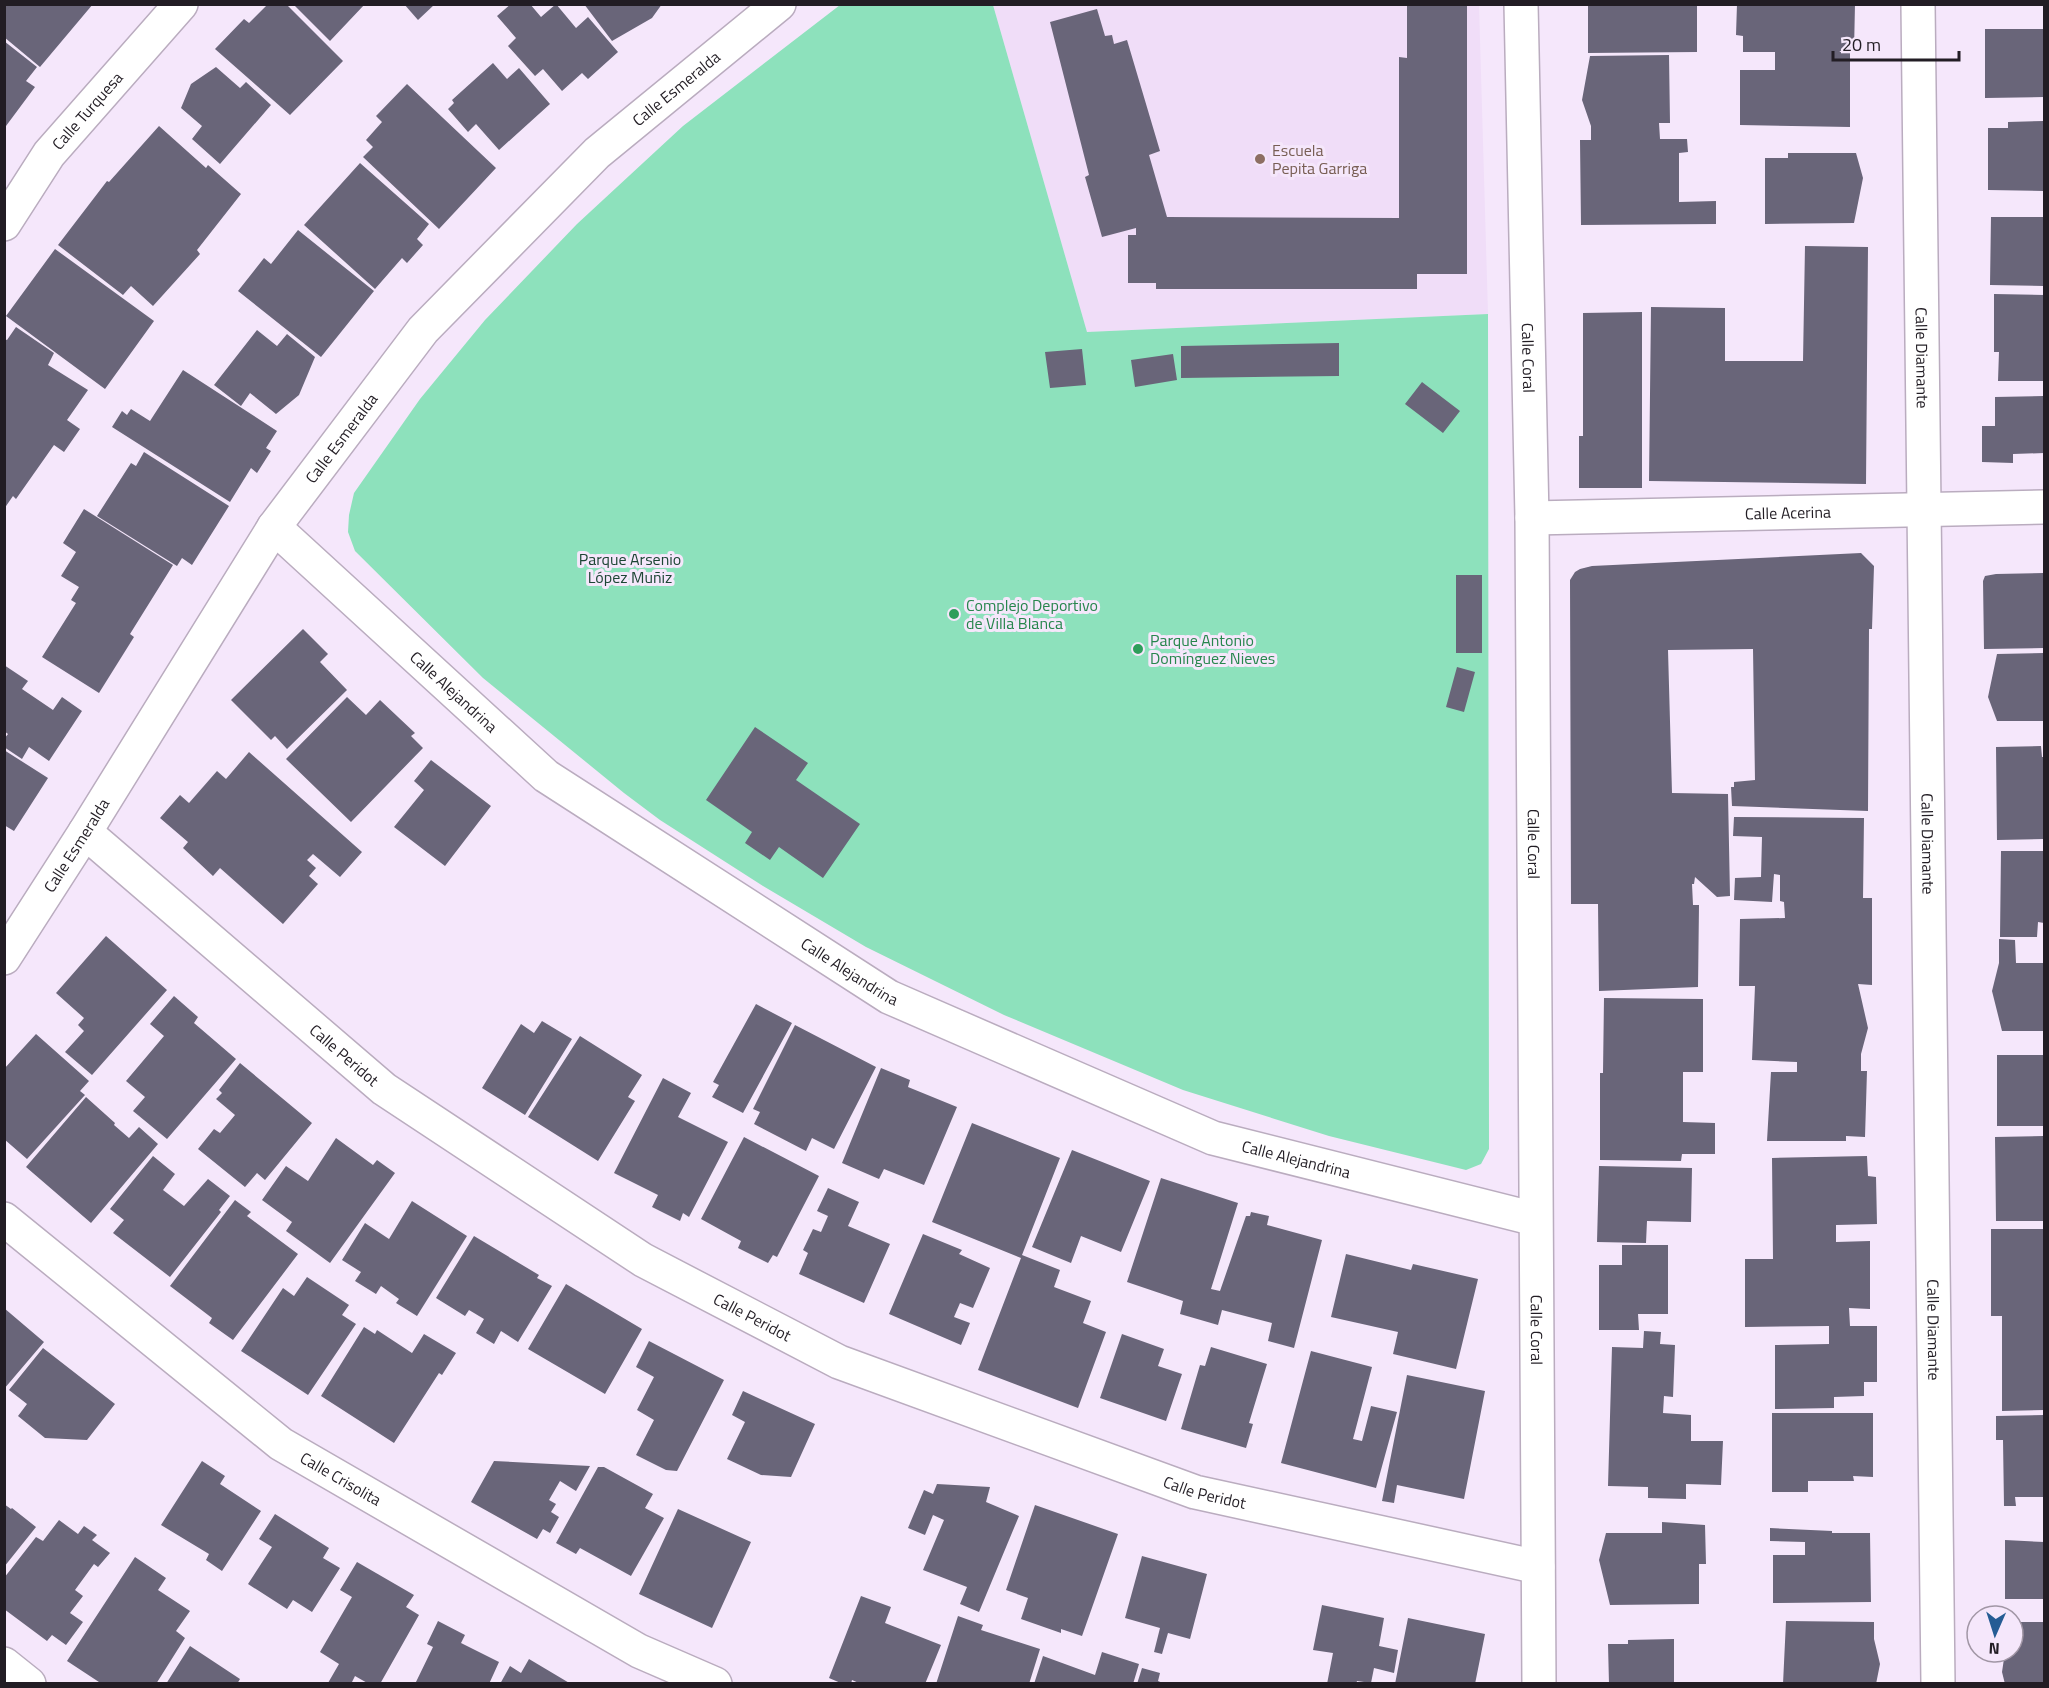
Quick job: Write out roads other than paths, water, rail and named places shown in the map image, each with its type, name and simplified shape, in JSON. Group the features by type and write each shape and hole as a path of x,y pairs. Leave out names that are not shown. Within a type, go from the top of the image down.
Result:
{"street":[{"name":"Calle Turquesa","path":"4,224 49,154 181,4"},
{"name":"Calle Esmeralda","path":"4,958 274,527 423,330 597,153 779,4"},
{"name":"Calle Coral","path":"1521,4 1532,518 1539,1683"},
{"name":"Calle Diamante","path":"1918,4 1938,1683"},
{"name":"Calle Acerina","path":"1532,518 2044,507"},
{"name":"Calle Alejandrina","path":"274,527 546,776 889,997 1213,1138 1535,1219"},
{"name":"Calle Peridot","path":"85,832 384,1089 643,1260 839,1362 1195,1492 1538,1567"},
{"name":"Calle Crisolita","path":"4,1218 281,1444 639,1651 715,1683"},
{"path":"4,1664 29,1683"}],"place":[{"name":"Escuela Pepita Garriga","path":"1260,159"},
{"name":"Complejo Deportivo de Villa Blanca","path":"954,614"},
{"name":"Parque Antonio Domínguez Nieves","path":"1138,649"}],"park label":[{"name":"Parque Arsenio López Muñiz","path":"630,568"}]}
